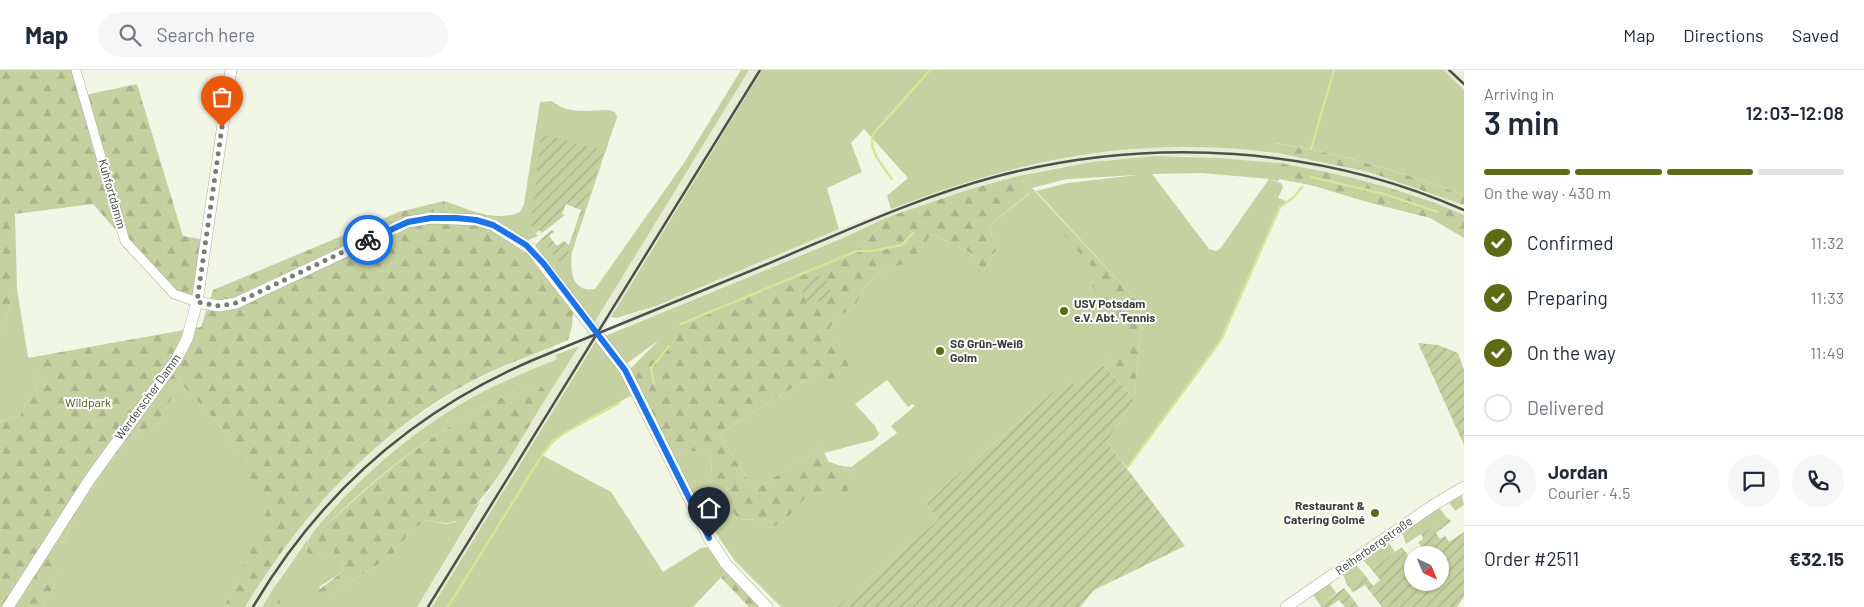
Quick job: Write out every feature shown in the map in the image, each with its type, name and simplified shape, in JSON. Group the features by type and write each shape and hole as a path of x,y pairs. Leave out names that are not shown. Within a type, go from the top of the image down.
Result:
{"street":[{"name":"Kuhfortdamm","path":"76,70 125,241 174,294 197,302 219,306 236,303 408,222 431,218 466,218 493,225 526,245 544,264 625,370 709,538 726,564 767,607"},
{"name":"Werderscher Damm","path":"8,607 90,479 176,360 189,334 197,302 231,70"},
{"name":"Reiherbergstraße","path":"1286,607 1432,506 1464,487"}],"shaded area":[{"path":"749,70 762,70 505,490 432,607 417,607"},
{"path":"1444,70 1464,72 1464,90"},
{"path":"1188,146 1252,150 1341,164 1396,180 1457,202 1464,205 1464,215 1393,189 1279,163 1187,156 1155,156 1092,162 1029,173 967,190 888,217 841,239 625,327 621,319 839,229 932,193 996,172 1091,153"},
{"path":"552,345 557,359 474,396 447,412 393,452 344,497 319,525 289,564 262,607 245,607 278,556 308,516 333,487 384,440 468,383"}],"green space":[{"path":"0,70 76,70 85,95 137,84 183,236 206,240 197,302 181,297 158,278 93,204 15,214 17,289 0,330"},
{"path":"741,70 749,70 594,323 534,247 541,239 563,267 605,151 531,227 538,236 528,240 450,214 444,201 482,214 501,216 520,212 524,204 540,102 552,101 572,110 609,110 615,112 617,117 572,252 572,272 577,283 587,289 595,289 684,163"},
{"path":"762,70 1444,70 1464,90 1464,195 1371,164 1275,143 1277,153 1225,148 1176,147 1128,149 1081,155 987,176 891,209 887,196 908,178 864,129 851,143 862,172 827,188 839,229 658,305 617,318 611,317"},
{"path":"541,134 605,151 563,268 541,239 552,230 554,232 549,236 557,246 564,241 569,245 581,210 566,204 562,214 565,215 542,233 539,230 536,233 531,227"},
{"path":"1274,143 1347,158 1417,179 1464,195 1464,205 1369,172 1277,153"},
{"path":"1155,156 1218,158 1279,163 1279,181 1270,180 1281,183 1283,187 1278,198 1288,202 1280,207 1221,340 1127,468 1107,442 1134,399 1142,325 1140,304 1036,191 1068,183 1137,175 1067,179 1032,188 1018,176 1092,162","holes":["1202,173 1269,179 1220,249 1216,251 1209,249 1152,174"]},
{"path":"1279,163 1373,183 1442,206 1464,215 1464,238 1430,218 1314,186 1279,179"},
{"path":"1018,176 1032,188 1140,304 1142,325 1134,399 1103,365 1134,339 1090,283 1098,275 1029,193 989,226 996,250 983,272 971,253 931,234 913,262 891,267 873,278 863,290 856,304 833,323 829,332 847,349 852,360 845,370 828,384 820,371 719,434 754,490 824,447 824,453 829,462 842,466 852,477 851,489 839,495 806,497 783,522 770,528 756,520 738,519 722,501 712,486 712,465 708,454 689,452 670,458 629,370 664,335 681,324 857,251 888,217 967,190"},
{"path":"1030,193 1099,275 1090,283 1135,339 1076,387 1069,378 925,503 939,519 837,607 781,607 735,561 713,529 716,524 706,524 670,458 689,452 708,454 712,465 712,485 722,501 738,519 756,520 770,528 783,522 805,497 819,495 852,477 842,466 851,467 897,433 891,426 915,406 913,404 908,407 887,380 855,404 875,426 879,434 874,440 824,453 824,447 754,490 719,434 820,371 836,339 829,332 833,323 856,304 863,290 873,278 891,267 913,261 931,234 971,253 983,272 996,250 989,226"},
{"name":"Wildpark","path":"444,201 453,221 488,227 523,246 573,311 572,327 568,340 468,383 433,404 370,452 315,509 290,540 245,607 224,607 268,509 223,429 180,382 159,422 129,437 76,513 64,542 54,544 48,554 59,576 43,607 0,607 0,422 20,416 41,378 28,358 201,327 213,290 399,212"},
{"path":"888,217 857,251 681,324 626,364 605,336 841,239"},
{"path":"824,274 833,295 808,306 799,284"},
{"path":"17,289 28,357 41,378 20,416 0,422 0,330"},
{"path":"596,341 622,372 634,394 573,428 551,445 542,455 611,492 663,572 701,548 707,547 727,571 693,607 432,607"},
{"path":"1418,343 1438,345 1458,353 1464,370 1464,445"},
{"path":"579,346 545,400 546,392 531,385 474,412 447,428 396,464 371,484 325,527 325,518 358,483 394,451 432,422 483,392 557,359 555,355"},
{"path":"1103,365 1134,399 1107,442 1185,546 1094,590 1080,607 837,607 939,519 925,503 1069,378 1076,387"},
{"path":"180,382 223,429 269,509 224,607 43,607 59,576 47,554 53,544 64,542 76,513 129,437 159,422"},
{"path":"531,385 541,386 546,392 545,400 504,468 478,502 465,515 450,523 427,520 413,529 391,556 327,597 318,597 315,593 342,572 343,563 333,557 335,552 333,548 317,557 308,555 307,544 314,531 325,518 326,526 373,483 421,445 447,428 501,398"},
{"path":"1461,493 1464,505 1455,511 1448,501"},
{"path":"481,501 417,607 279,607 279,601 273,589 308,539 306,549 317,557 333,547 343,563 342,572 319,587 327,597 391,556 413,529 427,520 446,524 455,522"},
{"path":"1439,507 1446,517 1406,544 1402,532"},
{"path":"1446,517 1451,521 1436,533 1440,539 1445,536 1449,542 1464,532 1464,597 1457,607 1382,607 1365,585 1353,592 1347,585 1364,574 1373,586 1380,580 1371,569 1402,547 1404,550 1404,591 1449,591 1449,546 1421,546 1418,542 1423,539 1421,534"},
{"path":"1388,542 1395,552 1371,569 1363,560"},
{"path":"1356,565 1364,574 1347,585 1343,574"},
{"path":"727,571 764,607 749,607 721,578"},
{"path":"1329,583 1336,593 1320,605 1313,595"},
{"path":"1344,588 1359,607 1345,607 1339,600 1329,607 1321,607 1320,605"},
{"path":"273,589 280,601 279,607 262,607"}],"waterway":[{"path":"892,179 874,151 872,145 874,133 930,70"},
{"path":"1311,149 1334,70"},
{"path":"1311,177 1384,194 1438,212"},
{"path":"1127,468 1221,340 1280,207 1294,197 1302,187"},
{"path":"681,324 857,251 872,251 902,245 913,233"},
{"path":"654,384 651,368 669,346"},
{"path":"448,607 542,455 553,441 619,403"}],"railway":[{"path":"428,607 760,70"},
{"path":"1449,70 1464,84"},
{"path":"253,607 279,566 339,492 373,460 409,431 448,404 489,381 533,360 880,216 939,194 998,176 1056,163 1115,155 1175,152 1234,154 1293,161 1351,172 1408,189 1464,210"}],"way so far":[{"path":"222,127 197,302 219,306 236,303 294,277 368,240"}],"place":[{"name":"USV Potsdam e.V. Abt. Tennis","path":"1064,311"},
{"name":"SG Grün-Weiß Golm","path":"940,351"},
{"name":"Restaurant & Catering Golmé","path":"1375,513"}],"route":[{"path":"368,240 408,222 431,218 466,218 493,225 531,249 625,370 709,538"}]}
